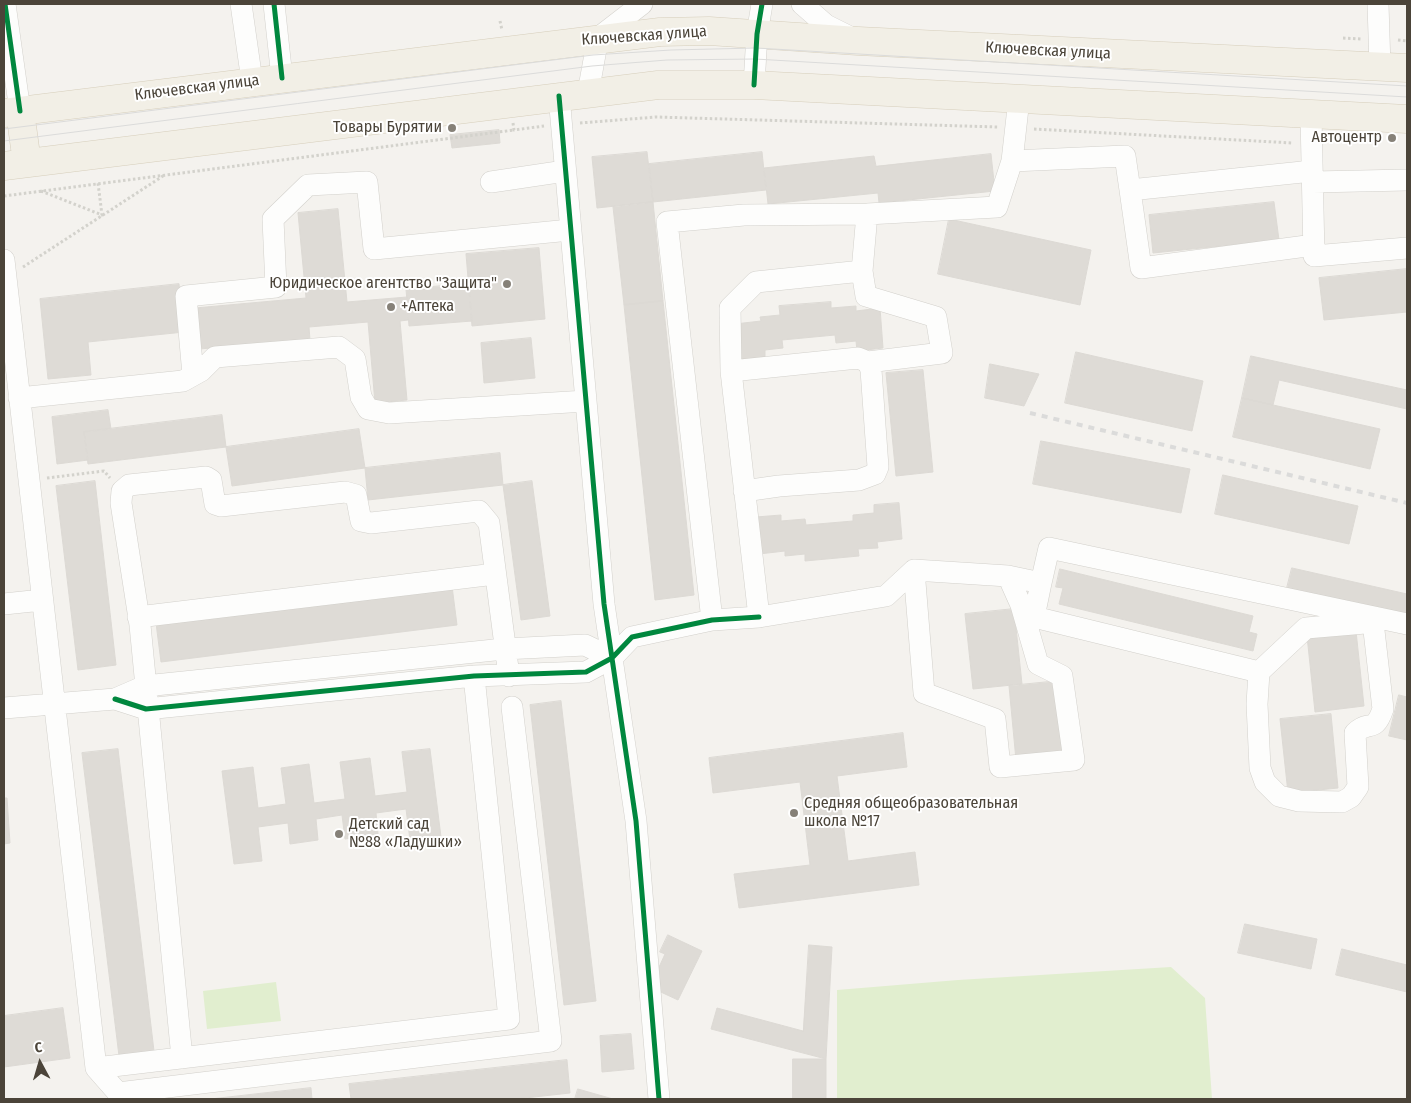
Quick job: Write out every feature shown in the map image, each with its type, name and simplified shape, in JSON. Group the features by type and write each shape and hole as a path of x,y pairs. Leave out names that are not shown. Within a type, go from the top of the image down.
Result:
{"main road":[{"name":"Ключевская улица","path":"12,112 598,38 660,32 709,31 858,41 1407,68"},
{"path":"12,112 15,164 658,85 754,85 1407,119"}],"street":[{"path":"5,4 12,112"},
{"path":"241,4 252,82"},
{"path":"274,4 282,78"},
{"path":"588,93 598,38 642,4"},
{"path":"754,85 757,34 762,4"},
{"path":"802,4 826,24 858,41"},
{"path":"1378,4 1380,67"},
{"path":"558,96 604,604 636,821 659,1099"},
{"path":"712,620 667,222 744,215 867,214 996,207 1012,161 1019,99"},
{"path":"1311,115 1314,256 1407,248"},
{"path":"1012,161 1124,156 1141,268 1314,245"},
{"path":"491,182 565,171"},
{"path":"1130,190 1312,176 1407,180"},
{"path":"193,375 186,296 276,286 273,220 308,185 367,182 374,249 570,230"},
{"path":"731,372 858,358 868,362 942,353 936,317 866,296 862,271 867,214"},
{"path":"5,269 9,348 20,398 96,1068 118,1093 552,1041 512,707"},
{"path":"759,617 731,372 730,308 756,282 862,271"},
{"path":"20,398 183,381 215,357 339,347 354,359 361,397 368,409 389,413 586,401"},
{"path":"744,491 779,486 859,480 875,474 878,467 871,370 868,362"},
{"path":"182,1058 138,617 121,503 122,491 129,485 206,478 211,480 215,504 221,506 345,492 356,495 361,520 371,523 479,511 489,523 509,676"},
{"path":"1259,672 1034,617 1049,548 1389,623"},
{"path":"914,570 924,693 995,718 1000,767 1074,760 1062,676 1038,664 1021,605 1008,576"},
{"path":"115,699 146,709 474,676 586,672 612,658 632,637 712,620 759,617 886,596 914,570 1008,576 1041,583"},
{"path":"138,617 495,574"},
{"path":"4,604 42,600"},
{"path":"1389,623 1383,709 1379,722 1373,726 1360,728 1356,734 1358,788 1351,797 1342,802 1299,801 1279,796 1265,782 1260,768 1257,704 1259,672 1306,628 1389,623"},
{"path":"4,708 115,699 145,686 504,649 585,645 612,658"},
{"path":"324,668 327,691"},
{"path":"96,1068 509,1019 474,676"}],"path":[{"path":"500,21 504,50"},
{"path":"511,102 514,130"},
{"path":"4,196 561,124 656,117 1016,128 1312,144"},
{"path":"5,269 102,216 165,175"},
{"path":"98,183 102,216"},
{"path":"40,191 102,216"},
{"path":"29,480 104,471 122,491"}],"green space":[{"path":"1171,967 1205,998 1212,1099 837,1099 837,990 958,980"},
{"path":"276,982 281,1021 207,1029 203,991"}],"building":[{"path":"499,130 500,143 452,148 450,135"},
{"path":"647,152 653,202 597,208 592,157"},
{"path":"762,152 766,190 653,202 649,164"},
{"path":"991,154 995,191 879,203 878,193 768,204 764,168 874,156 876,166"},
{"path":"653,202 663,301 624,305 613,207"},
{"path":"1274,202 1279,240 1153,253 1149,215"},
{"path":"338,209 347,302 407,297 408,320 400,321 407,400 375,403 368,322 309,327 310,340 199,349 195,308 306,298 298,213"},
{"path":"949,219 1091,250 1080,305 938,274"},
{"path":"539,248 545,319 472,326 466,254"},
{"path":"1407,269 1407,312 1324,320 1319,278"},
{"path":"179,284 184,332 88,342 91,375 48,379 40,299"},
{"path":"469,284 472,321 409,326 406,289"},
{"path":"663,301 694,595 655,600 624,305"},
{"path":"831,302 831,308 856,306 856,311 880,308 883,348 857,351 856,341 836,343 835,335 782,340 783,348 765,350 765,357 739,360 735,324 761,321 760,317 780,315 779,306"},
{"path":"531,338 535,378 484,383 481,343"},
{"path":"1076,352 1203,381 1192,431 1065,403"},
{"path":"1251,356 1407,390 1407,409 1279,380 1273,405 1242,398"},
{"path":"990,364 1039,374 1024,406 985,398"},
{"path":"923,370 933,472 896,476 886,373"},
{"path":"1242,398 1380,429 1370,469 1233,437"},
{"path":"108,410 111,429 84,432 88,460 57,464 52,417"},
{"path":"222,415 226,447 88,464 84,432"},
{"path":"359,429 365,468 232,486 226,447"},
{"path":"1041,441 1190,469 1181,513 1033,484"},
{"path":"500,453 503,485 368,500 365,468"},
{"path":"1223,475 1358,506 1349,544 1215,514"},
{"path":"95,481 116,665 78,670 56,486"},
{"path":"532,481 550,616 521,620 503,485"},
{"path":"899,503 902,539 877,542 878,548 858,549 859,556 805,561 805,554 785,556 785,551 759,554 756,517 781,515 781,521 805,519 806,525 853,521 853,515 874,513 874,505"},
{"path":"1292,568 1407,594 1407,616 1287,588"},
{"path":"1060,569 1253,616 1249,632 1257,634 1253,651 1059,604 1063,588 1056,587"},
{"path":"452,586 457,625 161,662 156,623"},
{"path":"1014,609 1022,684 973,689 965,614"},
{"path":"1356,631 1364,706 1315,712 1307,636"},
{"path":"1059,681 1067,755 1016,760 1009,686"},
{"path":"1399,695 1407,697 1407,740 1389,736"},
{"path":"561,701 596,1001 564,1005 530,705"},
{"path":"1331,714 1338,788 1288,793 1280,719"},
{"path":"903,733 907,767 837,776 848,861 915,852 919,885 739,908 734,874 810,865 800,782 713,793 709,758"},
{"path":"118,749 154,1051 119,1056 82,753"},
{"path":"430,749 442,845 411,848 406,809 376,813 378,834 345,839 342,815 316,819 318,840 290,844 288,823 258,827 262,861 234,864 222,771 253,767 258,808 286,804 281,768 309,764 314,803 345,799 340,762 370,758 375,796 407,792 402,752"},
{"path":"4,798 7,798 10,843 4,844"},
{"path":"1245,924 1317,939 1311,969 1238,953"},
{"path":"668,935 702,951 678,1000 650,987 665,954 660,952"},
{"path":"809,945 832,947 826,1059 711,1029 717,1008 803,1031"},
{"path":"1342,949 1407,965 1407,992 1336,975"},
{"path":"63,1008 70,1058 4,1067 4,1016"},
{"path":"631,1034 634,1069 602,1072 600,1036"},
{"path":"793,1059 826,1059 826,1099 793,1099"},
{"path":"567,1060 570,1093 516,1099 351,1099 349,1084"},
{"path":"311,1088 312,1099 211,1099"},
{"path":"578,1089 613,1099 575,1099"}],"tram line":[{"path":"4,129 593,55 671,50 756,48 1407,86"},
{"path":"4,141 592,66 667,60 755,59 1407,97"}],"railway":[{"path":"1030,413 1407,503"}],"cycle path":[{"path":"5,4 20,111"},
{"path":"274,4 282,78"},
{"path":"754,85 757,34 762,4"},
{"path":"559,96 604,604 636,821 659,1099"},
{"path":"115,699 146,709 474,676 586,672 612,658 632,637 712,620 759,617"}],"place":[{"name":"Товары Бурятии","path":"452,128"},
{"name":"Автоцентр","path":"1392,138"},
{"name":"Юридическое агентство \"Защита\"","path":"507,284"},
{"name":"+Аптека","path":"391,307"},
{"name":"Средняя общеобразовательная школа №17","path":"794,813"},
{"name":"Детский сад №88 «Ладушки»","path":"339,834"}]}
